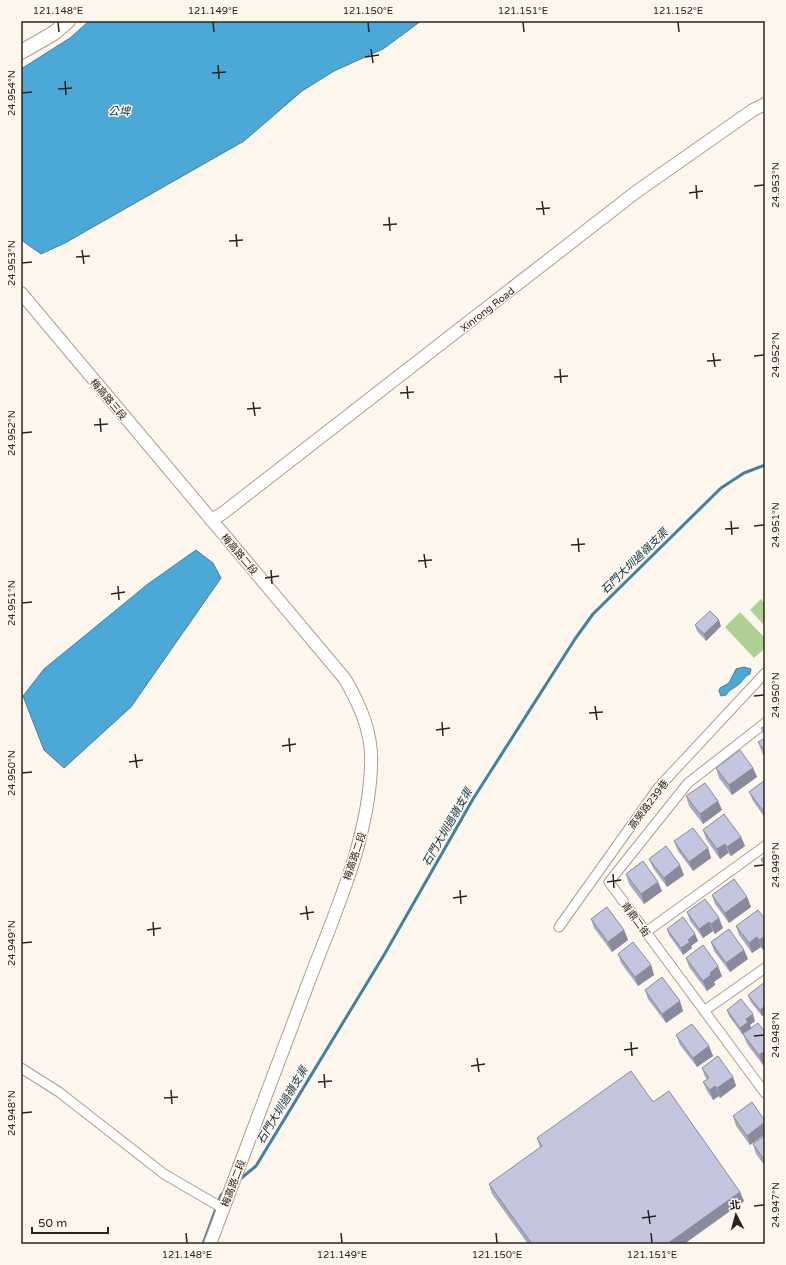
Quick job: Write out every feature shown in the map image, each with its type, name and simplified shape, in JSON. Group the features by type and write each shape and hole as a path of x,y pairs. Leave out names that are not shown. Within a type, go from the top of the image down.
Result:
{"main road":[{"path":"21,52 54,33 68,21"}],"street":[{"name":"Xinrong Road","path":"212,520 230,508 636,192 753,110 765,104"},
{"name":"梅高路三段","path":"21,293 198,504"},
{"name":"梅高路二段","path":"198,504 345,679 361,707 369,738 372,766 364,829 334,915 210,1244"},
{"name":"高榮路239巷","path":"559,927 658,788 765,673"},
{"name":"青鼎二街","path":"763,724 688,783 609,882 704,1011 764,1088"},
{"path":"646,932 765,846"},
{"path":"704,1011 765,968"},
{"path":"21,1068 59,1092 164,1174 223,1208"}],"green space":[{"path":"761,599 765,604 765,626 750,610"},
{"path":"740,612 765,638 765,648 754,658 725,627"}],"water":[{"name":"公埤","path":"89,21 421,21 383,49 334,71 302,91 244,141 65,243 41,254 24,242 21,238 21,69 70,38"},
{"path":"196,550 213,563 221,578 131,707 64,768 44,750 23,696 44,669 148,584"},
{"path":"744,667 751,669 750,674 726,695 721,696 719,691 720,688 729,683 736,669"}],"building":[{"path":"710,611 719,620 704,634 695,625"},
{"path":"765,726 765,733 761,728"},
{"path":"765,738 765,751 758,742"},
{"path":"740,750 753,768 729,785 716,768"},
{"path":"765,780 765,813 749,792"},
{"path":"705,783 718,801 700,814 686,796"},
{"path":"724,814 741,837 727,847 725,844 717,849 703,830"},
{"path":"693,828 708,848 689,862 674,841"},
{"path":"666,846 680,865 664,878 649,859"},
{"path":"765,857 765,865 761,859"},
{"path":"643,861 658,882 641,894 626,874"},
{"path":"734,879 747,897 725,913 712,895"},
{"path":"705,899 719,918 711,924 709,922 699,929 687,912"},
{"path":"607,907 624,930 608,942 591,919"},
{"path":"758,910 765,919 765,936 759,940 757,937 749,943 736,926"},
{"path":"683,917 695,934 688,940 690,942 681,948 667,929"},
{"path":"729,929 744,950 726,963 711,942"},
{"path":"633,942 651,965 635,977 618,954"},
{"path":"703,945 718,966 710,973 711,975 703,981 686,958"},
{"path":"662,977 680,1001 662,1014 645,990"},
{"path":"765,982 765,1006 760,1010 748,995"},
{"path":"741,999 753,1014 746,1019 748,1022 740,1028 727,1010"},
{"path":"758,1023 765,1032 765,1051 759,1055 743,1034"},
{"path":"692,1024 709,1046 693,1058 676,1035"},
{"path":"718,1056 733,1077 717,1088 715,1086 710,1090 703,1082 709,1078 702,1068"},
{"path":"631,1071 653,1102 669,1091 740,1192 667,1244 532,1244 489,1184 542,1146 537,1138"},
{"path":"752,1102 765,1122 747,1136 733,1116"},
{"path":"765,1135 765,1161 753,1144"}],"waterway":[{"name":"石門大圳過嶺支渠","path":"239,1180 256,1166 384,955 473,799 575,639 593,614 721,488 744,473 765,465"},
{"name":"石門大圳過嶺支渠","path":"203,1244 221,1195 225,1191"}]}
